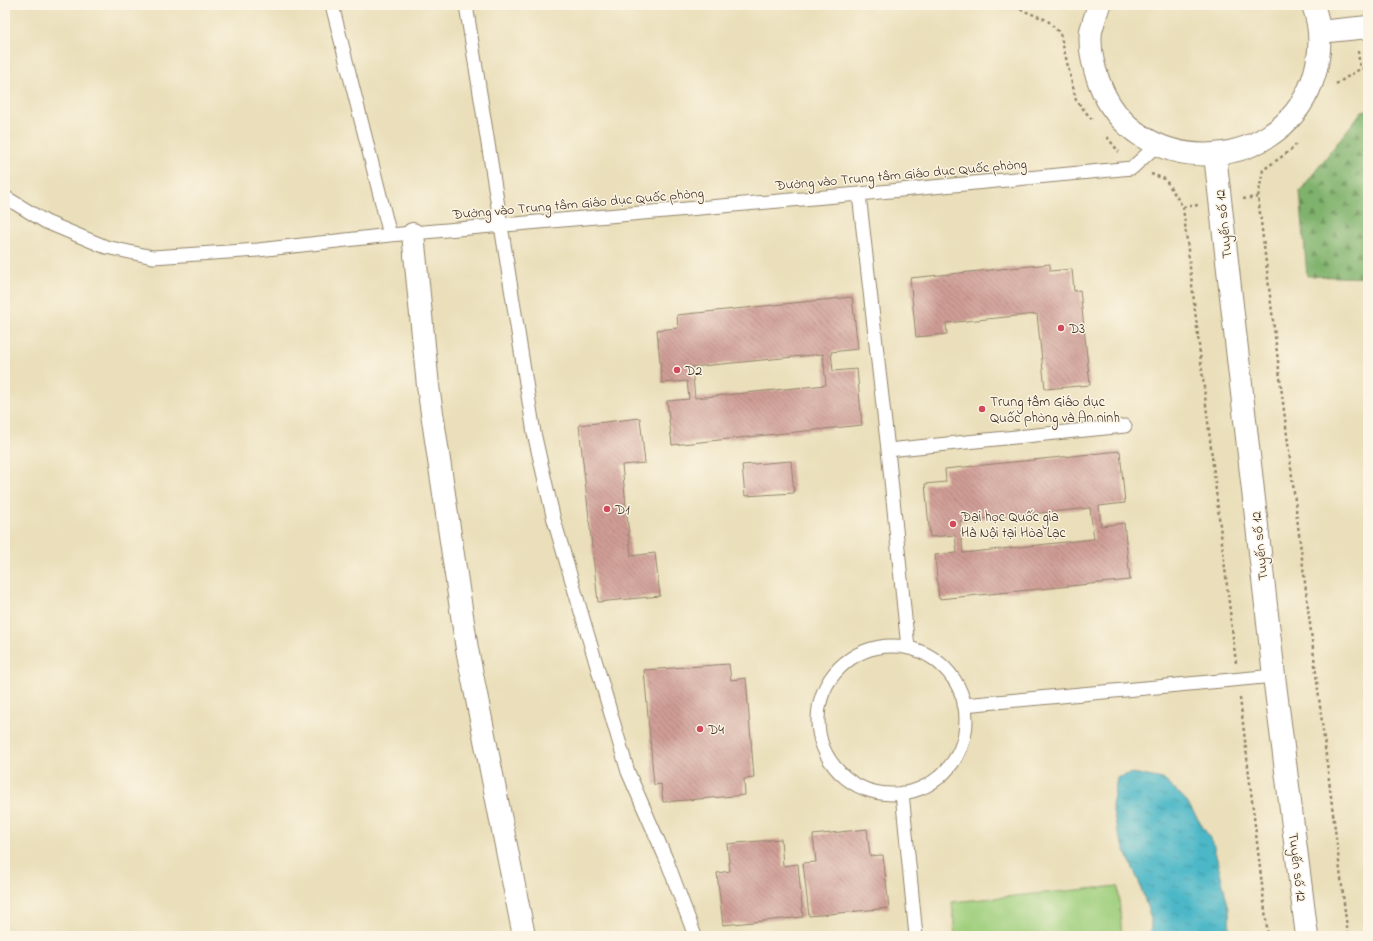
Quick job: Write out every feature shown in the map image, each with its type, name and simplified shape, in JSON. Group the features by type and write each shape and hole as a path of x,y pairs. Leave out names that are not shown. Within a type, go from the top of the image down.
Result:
{"street":[{"path":"1099,5 1092,31 1092,51 1095,71 1102,89 1112,107 1124,122 1140,135 1157,145 1175,151 1195,155 1215,155 1234,152 1253,145 1271,135 1286,122 1299,107 1315,72 1319,52 1319,32 1313,5"},
{"path":"1319,32 1368,27"},
{"name":"Tuyến số 12","path":"1215,155 1274,676 1306,936"},
{"path":"413,234 428,386 466,649 524,936"}],"lane":[{"path":"332,5 390,235"},
{"path":"466,5 534,433 554,520 628,772 667,861 695,936"},
{"path":"1132,168 1157,145"},
{"name":"Đường vào Trung tâm Giáo dục Quốc phòng","path":"5,197 46,222 106,247 152,257 258,250 390,235 859,194 1132,168"},
{"path":"859,194 888,450 908,648"},
{"path":"888,450 1125,426"},
{"path":"884,646 908,648 928,656 944,668 957,685 964,705 966,725 962,745 952,763 939,777 921,788 902,793 878,793 863,788 856,785 837,771 824,751 818,728 818,705 827,683 842,665 855,656 862,652 884,646"},
{"path":"964,705 1274,676"},
{"path":"902,793 916,936"}],"path":[{"path":"1009,5 1048,20 1060,33 1076,100 1094,122"},
{"path":"1333,85 1360,69 1368,68"},
{"path":"1104,134 1132,168 1165,179 1183,207 1268,936"},
{"path":"1300,138 1291,150 1263,170 1258,197 1348,936"}],"green space":[{"path":"1368,110 1368,278 1307,276 1300,191 1362,111"},
{"path":"1118,886 1122,936 955,936 952,902"}],"water":[{"path":"1132,773 1163,779 1185,799 1213,843 1229,909 1230,936 1150,936 1151,919 1139,882 1118,834 1112,806 1117,778"}],"building":[{"name":"D3","path":"1050,264 1050,271 1072,269 1074,291 1080,290 1090,385 1045,389 1037,314 946,323 947,334 916,337 910,278"},
{"name":"D2","path":"852,297 858,349 831,352 833,371 857,369 862,425 672,445 667,401 689,399 687,381 662,383 657,330 678,328 677,315","holes":["823,354 826,385 695,398 692,367"]},
{"name":"D1","path":"640,418 645,463 622,465 631,556 655,553 660,596 598,602 579,425"},
{"path":"1120,451 1125,503 1099,506 1101,526 1124,523 1130,580 939,599 935,555 957,553 955,535 930,537 925,484 946,482 945,469","holes":["1090,508 1094,539 963,553 960,521"]},
{"path":"791,461 794,493 745,496 742,465"},
{"name":"D4","path":"729,664 731,680 746,678 754,778 744,779 745,795 663,802 661,784 654,785 644,670"},
{"path":"867,829 870,856 883,855 889,908 809,916 803,863 816,862 813,835"},
{"path":"781,839 783,866 798,864 803,917 723,925 717,873 730,871 727,844"}],"place":[{"name":"D3","path":"1061,328"},
{"name":"D2","path":"677,370"},
{"name":"Trung tâm Giáo dục Quốc phòng và An ninh","path":"982,409"},
{"name":"D1","path":"607,509"},
{"name":"Đại học Quốc gia Hà Nội tại Hòa Lạc","path":"953,524"},
{"name":"D4","path":"700,729"}]}
